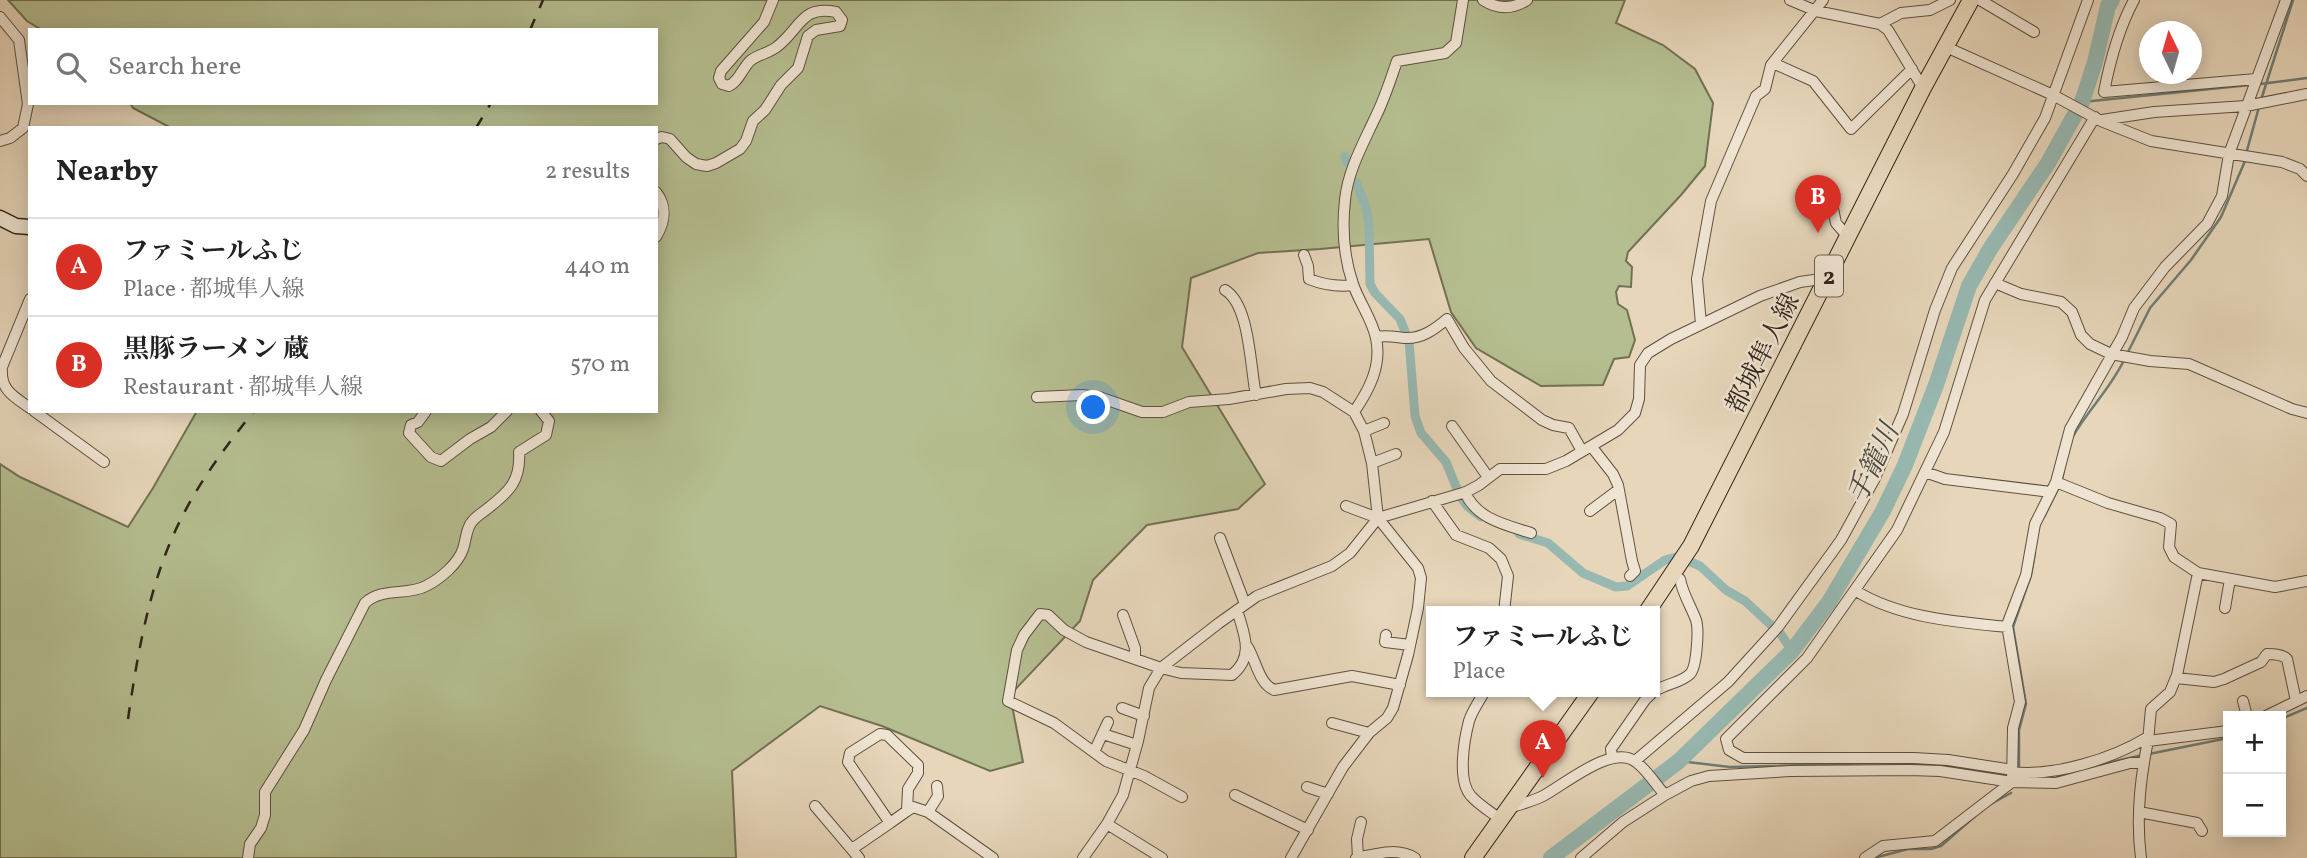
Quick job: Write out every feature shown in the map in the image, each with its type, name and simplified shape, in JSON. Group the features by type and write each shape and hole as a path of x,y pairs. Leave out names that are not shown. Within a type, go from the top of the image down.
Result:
{"main road":[{"name":"都城隼人線","path":"1651,606 1687,553 1923,88 1971,0"},
{"path":"1474,858 1511,807 1583,697"}],"street":[{"path":"658,138 670,139 685,157 696,164 707,166 740,149 753,121 798,68 808,36 816,30 840,26 842,20 836,12 822,10 810,13 778,47 749,62 734,84 722,84 719,78 721,71 764,22 773,0"},
{"path":"1354,412 1373,382 1376,337 1353,285 1346,256 1347,184 1397,61 1445,53 1455,43 1462,0"},
{"path":"1483,0 1494,7 1508,7 1527,0"},
{"path":"1790,0 1816,11 1880,24 1888,30 1923,88"},
{"path":"1701,324 1697,279 1710,201 1756,96 1765,89 1773,63 1823,0"},
{"path":"1902,0 1905,12"},
{"path":"1880,24 1905,12 1930,10 1950,0"},
{"path":"1980,0 2034,32"},
{"path":"1635,761 1728,682 1778,627 1841,540 1874,480 1903,414 1935,310 1952,268 2045,118 2088,0"},
{"path":"2134,0 2126,15 2104,92 2256,79"},
{"path":"1865,858 1883,846 1935,841 2012,775 2013,728 2021,702 2008,624 2026,575 2035,524 2051,492 2061,483 2070,429 2122,337 2134,308 2165,267 2207,224 2222,196 2252,91 2286,0"},
{"path":"0,17 19,40 28,104 23,128 10,138 0,141"},
{"path":"1946,47 2151,141 2282,162 2300,169 2307,176"},
{"path":"1773,63 1812,80 1851,129 1912,69"},
{"path":"2096,117 2250,105 2307,94"},
{"path":"2096,117 1982,308 1944,432 1897,530 1807,658 1726,740 1729,750 1737,756 1752,758 1948,760 2056,783 2143,762"},
{"path":"1817,183 1828,191 1836,223 1849,238"},
{"path":"658,195 663,204 664,215 658,233"},
{"path":"0,218 16,226 28,227"},
{"path":"1304,255 1309,279 1331,286 1353,285"},
{"path":"1083,858 1123,795 1131,771 1149,688 1161,668 1257,596 1332,566 1350,553 1378,518 1465,492 1503,468 1549,468 1618,429 1635,414 1643,358 1659,346 1759,296 1784,286 1828,278"},
{"path":"1995,283 2021,294 2061,302 2072,312 2081,335 2090,344 2111,354 2189,364 2307,413"},
{"path":"1225,290 1231,294 1240,309 1256,395"},
{"path":"28,304 2,367 1,379 9,393 28,407"},
{"path":"1376,337 1409,338 1422,335 1447,319 1464,348 1492,381 1542,420 1569,428 1613,474 1635,566 1635,571 1630,576"},
{"path":"1037,397 1082,394 1142,412 1163,411 1189,402 1310,388 1323,392 1354,412 1364,432 1372,463 1378,518 1420,573 1418,608 1401,685 1389,716 1369,733 1343,767 1292,858"},
{"path":"36,413 104,462"},
{"path":"425,413 418,422 411,425 409,433 431,457 441,461 491,427 505,413"},
{"path":"248,858 250,844 261,828 265,815 265,792 304,730 365,603 372,596 420,589 451,568 463,551 471,522 511,488 520,467 519,452 546,435 549,421 543,413"},
{"path":"1364,432 1384,423"},
{"path":"1452,426 1488,477"},
{"path":"1372,463 1396,454"},
{"path":"1925,472 1944,479 2051,492"},
{"path":"2061,483 2108,503 2160,518 2171,524 2169,547 2174,557 2198,573 2275,587 2307,581"},
{"path":"1590,511 1618,490"},
{"path":"1465,492 1470,504 1481,513 1531,533"},
{"path":"1432,501 1456,535 1489,548 1501,559 1508,573 1505,606"},
{"path":"1346,506 1378,518"},
{"path":"1220,538 1241,607 1247,646 1263,682 1274,690 1352,676 1401,685"},
{"path":"2141,858 2139,812 2151,709 2170,692 2176,678 2198,573"},
{"path":"1660,690 1683,680 1694,665 1696,622 1684,597 1680,579 1674,574"},
{"path":"2225,608 2231,579"},
{"path":"1857,589 1904,605 2008,624"},
{"path":"1182,797 1107,761 1054,723 1008,701 1020,642 1040,614 1048,615 1064,630 1086,642 1161,668 1181,673 1232,675 1241,667 1247,646"},
{"path":"1123,615 1135,648 1135,658"},
{"path":"1386,635 1385,642 1410,645"},
{"path":"2176,678 2214,682 2261,662 2267,654 2284,656 2287,659 2295,701"},
{"path":"2276,711 2307,696"},
{"path":"1481,697 1469,721 1463,750 1465,785 1470,796 1501,820"},
{"path":"1612,758 1611,749 1648,697"},
{"path":"2243,701 2246,711"},
{"path":"1122,708 1144,716"},
{"path":"1094,752 1108,722"},
{"path":"1332,723 1369,733"},
{"path":"1581,858 1623,822 1665,795 1690,781 1709,776 1790,771 2028,774 2064,769 2147,741 2223,732"},
{"path":"890,823 848,762 850,753 880,734 887,735 918,765 918,773 908,789 908,811"},
{"path":"1103,734 1137,745"},
{"path":"1511,807 1544,796 1571,778 1618,757 1635,761 1665,795"},
{"path":"928,812 938,796 937,786"},
{"path":"1307,787 1328,794"},
{"path":"1235,795 1308,830"},
{"path":"815,806 859,858"},
{"path":"852,849 913,807 928,812 993,858"},
{"path":"2139,812 2202,826"},
{"path":"1362,822 1357,839 1357,858 1382,852 1405,852 1415,858"},
{"path":"1107,824 1162,858"}],"green space":[{"path":"8,0 1625,0 1616,23 1663,45 1695,69 1713,103 1705,166 1628,252 1626,261 1632,267 1631,287 1619,286 1616,292 1618,304 1627,310 1635,340 1629,357 1614,359 1603,385 1541,386 1476,348 1451,312 1429,239 1258,253 1191,278 1182,347 1265,484 1238,509 1147,525 1093,580 1080,621 1010,695 1023,762 990,771 882,726 820,706 732,771 736,858 0,858 0,464 20,477 128,527 196,413 658,413 658,126 167,126 131,105 658,105 658,28 39,28 27,21"}],"waterway":[{"name":"手籠川","path":"1551,858 1679,761 1792,651 1829,602 1883,511 1905,465 1936,385 1969,286 1990,249 2048,163 2082,102 2108,6 2112,0"},
{"path":"2261,100 2293,0"},
{"path":"2260,84 2307,78"},
{"path":"2082,102 2250,85"},
{"path":"2246,154 2259,107"},
{"path":"1345,156 1347,163"},
{"path":"2127,354 2150,308 2191,260 2221,217 2245,161"},
{"path":"1356,182 1366,207 1369,225 1370,284 1400,319 1406,334"},
{"path":"1409,341 1415,416 1421,433 1446,462 1457,489"},
{"path":"2072,438 2124,360"},
{"path":"2044,517 2062,481 2064,468"},
{"path":"1462,499 1481,517"},
{"path":"1519,534 1548,543 1583,573 1616,587 1627,586 1665,560 1676,557 1688,561 1700,566 1772,626"},
{"path":"2019,769 2019,730 2026,704 2013,627 2031,575 2035,553"},
{"path":"1780,633 1792,651"},
{"path":"2286,717 2307,708"},
{"path":"2149,754 2223,739"},
{"path":"2040,778 2143,755"},
{"path":"1679,761 1730,767 1876,763 1942,765 2006,775"},
{"path":"1989,805 2011,793"},
{"path":"1874,858 1908,849 1941,846 1981,811"}],"railway":[{"path":"531,28 543,0"},
{"path":"477,126 490,105"},
{"path":"128,719 136,667 161,565 189,503 224,449 252,413"}],"place":[{"name":"黒豚ラーメン 蔵","path":"1818,233"},
{"name":"ファミールふじ","path":"1543,778"}]}
